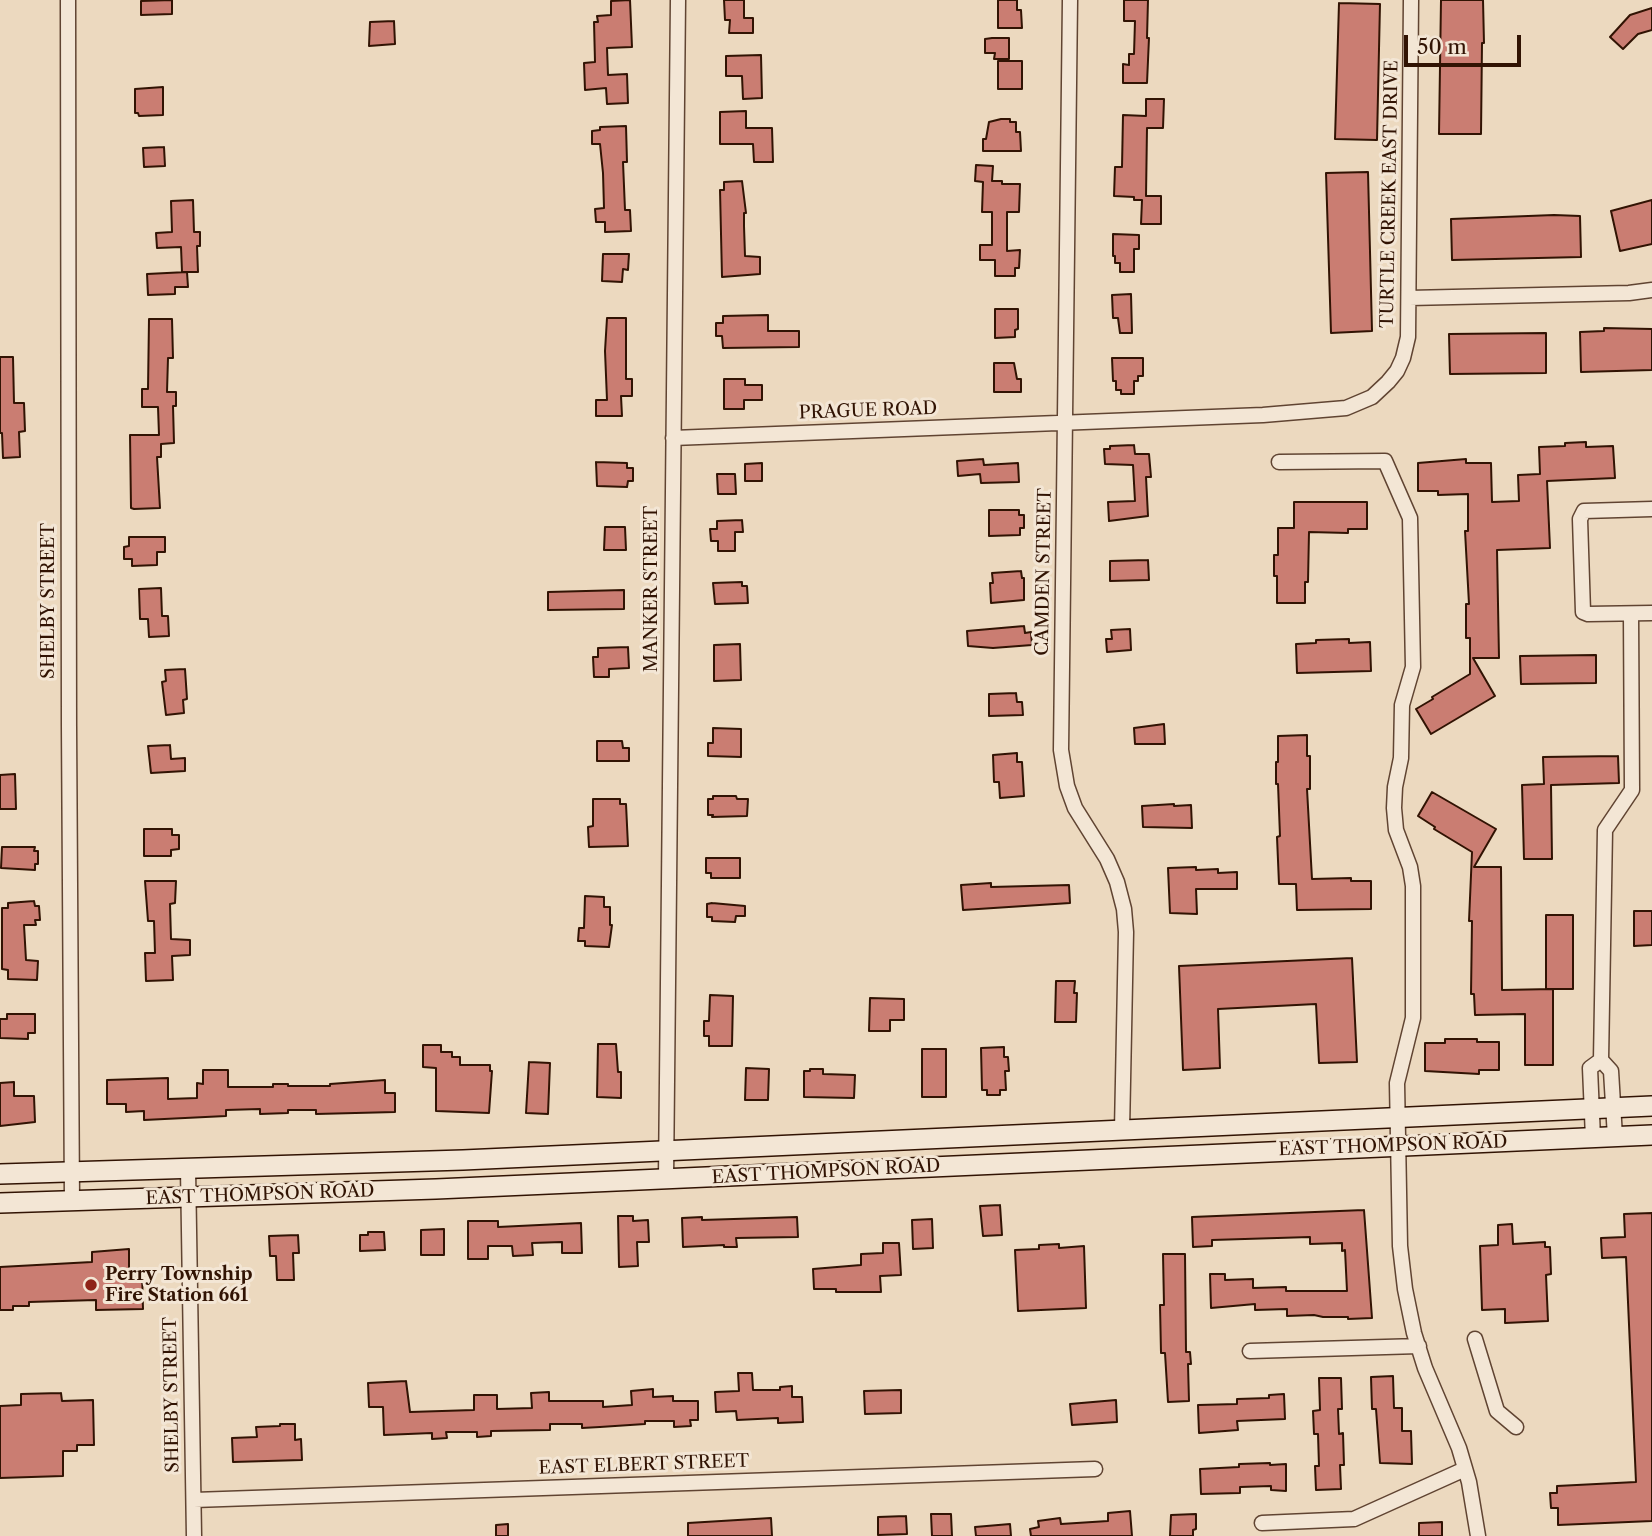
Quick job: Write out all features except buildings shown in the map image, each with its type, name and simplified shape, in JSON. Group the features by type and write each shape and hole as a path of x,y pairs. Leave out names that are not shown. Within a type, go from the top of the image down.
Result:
{"main road":[{"name":"EAST THOMPSON ROAD","path":"0,1203 666,1179 1118,1158 1398,1132 1591,1109 1652,1106"},
{"name":"EAST THOMPSON ROAD","path":"0,1174 667,1151 1122,1130 1398,1132 1593,1138 1652,1135"},
{"path":"1118,1158 1122,1130"}],"street":[{"name":"SHELBY STREET","path":"68,0 72,1201"},
{"name":"MANKER STREET","path":"666,1179 678,0"},
{"name":"CAMDEN STREET","path":"1070,0 1062,756 1067,786 1075,808 1107,859 1124,909 1126,932 1122,1130"},
{"name":"TURTLE CREEK EAST DRIVE","path":"1065,424 1339,410 1366,400 1388,382 1403,358 1408,337 1411,0"},
{"path":"1409,298 1629,293 1652,290"},
{"name":"PRAGUE ROAD","path":"673,438 1065,424"},
{"path":"1279,462 1385,461 1410,518 1413,667 1402,705 1401,758 1394,808 1396,830 1410,867 1413,886 1413,1018 1398,1073 1401,1260 1419,1346 1465,1469 1478,1536"},
{"path":"1652,509 1584,512 1581,516 1583,612 1652,614"},
{"path":"1615,1137 1611,1071 1601,1060 1605,830 1632,790 1631,614"},
{"path":"1593,1138 1590,1069 1601,1060"},
{"name":"SHELBY STREET","path":"188,1168 194,1536"},
{"path":"1475,1339 1497,1411 1516,1427"},
{"path":"1250,1351 1419,1346"},
{"name":"EAST ELBERT STREET","path":"194,1500 1095,1469"},
{"path":"1262,1523 1354,1520 1465,1469"}],"place":[{"name":"Perry Township Fire Station 661","path":"91,1285"}]}
